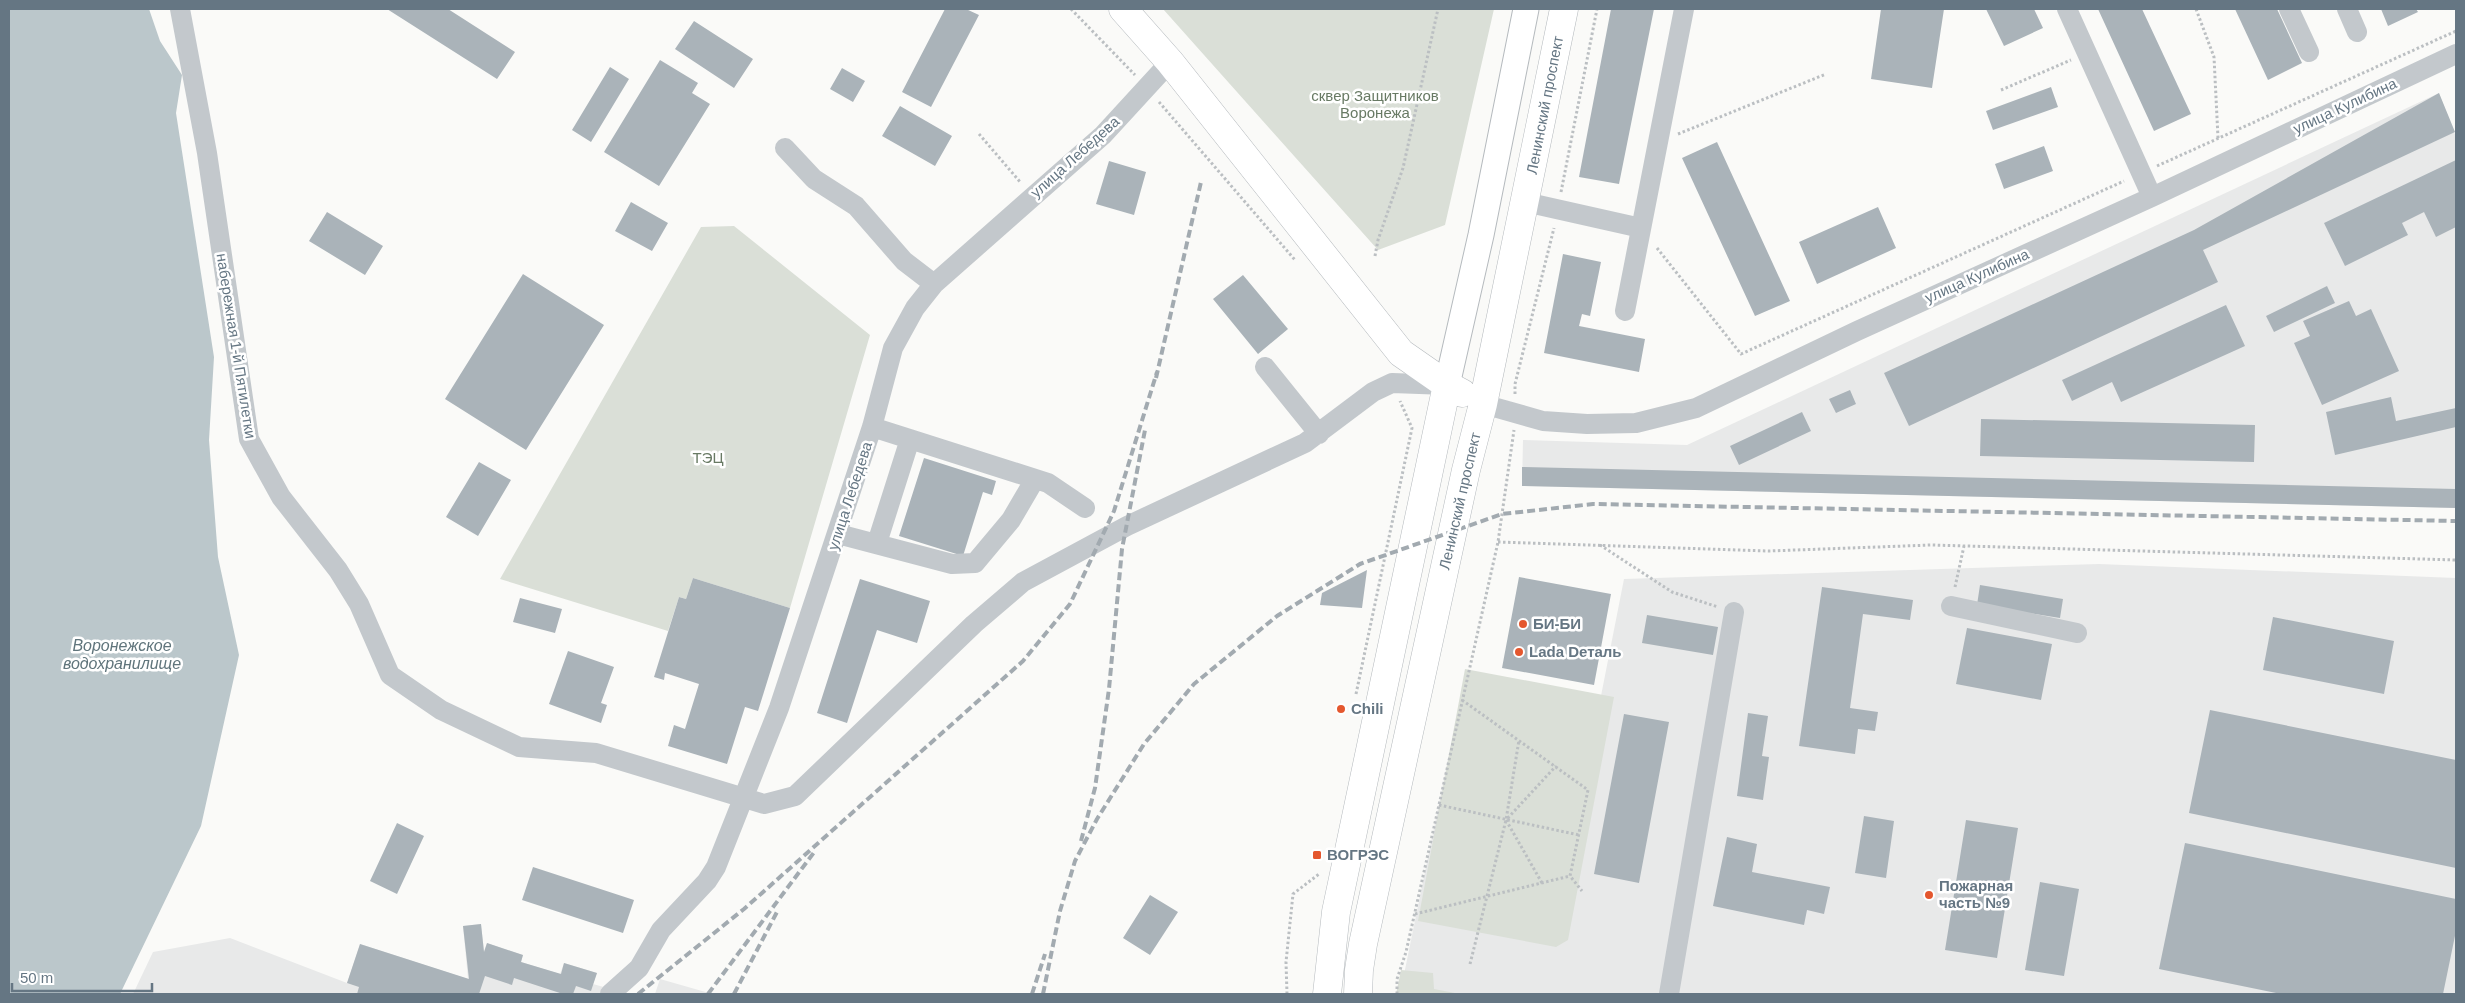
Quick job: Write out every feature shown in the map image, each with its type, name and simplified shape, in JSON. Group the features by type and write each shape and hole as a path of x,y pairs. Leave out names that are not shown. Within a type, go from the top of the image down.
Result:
{"highway":[{"path":"1123,9 1170,62 1401,353 1447,385 1483,404"},
{"name":"Ленинский проспект","path":"1358,994 1358,970 1363,944 1466,470 1483,404 1564,9"},
{"path":"1327,994 1336,912 1447,385"}],"main road":[{"path":"1447,385 1481,234 1526,9"}],"street":[{"name":"набережная 1-й Пятилетки","path":"180,9 207,153 249,439 281,497 338,570 359,604 390,675 441,710 519,747 596,753 744,800 764,804 795,796 974,624 1023,582 1105,536 1305,443 1373,392 1392,383 1447,385"},
{"path":"1625,311 1684,9"},
{"path":"2067,9 2152,197"},
{"path":"2289,9 2309,52"},
{"path":"2346,9 2357,32"},
{"name":"улица Кулибина","path":"1483,404 1516,412 1543,422 1587,424 1636,423 1696,408 1857,331 2152,197 2456,54"},
{"name":"улица Лебедева","path":"613,992 639,968 661,930 706,881 716,866 744,800 779,708 872,427 893,348 915,308 934,284 1103,135 1170,62"},
{"path":"785,148 814,179 856,206 904,261 934,284"},
{"path":"1525,202 1641,228"},
{"path":"1265,367 1319,434"},
{"path":"872,427 1048,483 1085,508"},
{"path":"877,543 910,439"},
{"path":"838,534 952,564 975,563 1011,520 1035,479"},
{"path":"1950,606 2077,633"},
{"path":"1670,994 1734,612"}],"path":[{"path":"1375,256 1378,240 1403,168 1438,9"},
{"path":"1396,994 1397,979 1406,952 1498,542 1516,412 1515,384 1558,210 1597,9"},
{"path":"2196,9 2214,57 2218,138"},
{"path":"1641,228 1741,354 2456,31"},
{"path":"2001,90 2087,53"},
{"path":"1671,138 1826,74"},
{"path":"979,134 1032,196"},
{"path":"1498,542 1769,551 1964,546 2456,560"},
{"path":"1600,545 1672,592 1734,612"},
{"path":"1950,606 1964,546"},
{"path":"1462,700 1588,790 1570,876"},
{"path":"1470,964 1489,896 1506,820 1519,739"},
{"path":"1506,820 1556,766"},
{"path":"1439,805 1579,835"},
{"path":"1506,820 1542,883"},
{"path":"1287,994 1286,962 1293,894 1319,876"},
{"path":"1414,914 1570,876"},
{"path":"1570,876 1582,891"}],"shaded area":[{"path":"2439,93 2456,137 2456,508 1522,486 1523,440 1687,445"},
{"path":"2099,564 2456,578 2456,994 1400,994 1464,681 1599,706 1624,579"},
{"path":"481,924 484,951 487,943 523,955 521,962 560,974 564,963 597,973 593,984 628,994 133,994 153,952 230,938 347,983 360,944 468,979 463,926"},
{"path":"660,979 709,993 712,994 655,994"}],"green space":[{"name":"сквер Защитников Воронежа","path":"1163,9 1494,9 1445,225 1378,250"},
{"name":"ТЭЦ","path":"734,226 870,335 790,608 693,578 686,599 679,597 668,631 500,579 701,227"},
{"path":"1465,669 1614,697 1568,940 1556,947 1418,921"},
{"path":"1401,970 1433,973 1434,989 1460,994 1396,994"}],"water":[{"name":"Воронежское водохранилище","path":"9,9 149,9 160,41 182,75 176,113 214,357 209,440 218,557 239,655 201,826 120,994 9,994"}],"building":[{"path":"387,9 448,9 515,52 497,79"},
{"path":"945,9 966,9 979,15 931,107 902,92"},
{"path":"1611,9 1654,9 1619,184 1579,177"},
{"path":"1881,9 1944,9 1932,88 1871,79"},
{"path":"1986,9 2034,9 2043,28 2004,46"},
{"path":"2098,9 2142,9 2191,114 2154,131"},
{"path":"2235,9 2277,9 2302,63 2268,80"},
{"path":"2381,9 2416,9 2418,12 2388,26"},
{"path":"694,21 753,59 734,88 675,49"},
{"path":"660,60 698,83 692,93 710,104 659,186 604,152"},
{"path":"610,67 629,79 591,142 572,130"},
{"path":"842,68 865,81 853,102 830,89"},
{"path":"2051,87 2058,107 1993,130 1986,111"},
{"path":"2439,93 2455,132 2203,250 2218,282 1909,426 1884,373 2194,230"},
{"path":"900,106 952,136 935,166 882,136"},
{"path":"1717,142 1790,301 1755,316 1682,158"},
{"path":"2044,146 2053,171 2004,189 1995,164"},
{"path":"2456,160 2456,227 2436,237 2424,212 2402,223 2408,235 2345,266 2324,223"},
{"path":"1109,161 1146,172 1134,215 1096,204"},
{"path":"631,202 668,223 652,251 615,231"},
{"path":"1878,207 1896,248 1817,284 1799,242"},
{"path":"327,212 383,246 365,275 309,241"},
{"path":"1563,254 1601,262 1590,316 1582,314 1579,326 1645,339 1639,372 1544,353"},
{"path":"523,274 604,325 526,450 445,399"},
{"path":"1243,275 1288,329 1258,354 1213,299"},
{"path":"2327,286 2335,303 2274,332 2266,316"},
{"path":"2349,301 2356,316 2371,309 2399,371 2322,405 2294,343 2310,336 2303,321"},
{"path":"2226,305 2245,346 2121,402 2112,382 2072,401 2062,380"},
{"path":"1850,390 1856,404 1836,413 1829,399"},
{"path":"2391,397 2396,421 2456,408 2456,427 2335,455 2326,412"},
{"path":"1802,412 1811,431 1739,465 1730,446"},
{"path":"1981,419 2255,425 2254,462 1980,456"},
{"path":"924,458 996,481 992,495 983,492 963,556 899,536"},
{"path":"479,462 511,480 478,536 446,517"},
{"path":"1522,467 2456,489 2456,508 1522,486"},
{"path":"1367,570 1362,608 1320,605 1322,593"},
{"path":"1519,577 1611,594 1594,685 1502,668"},
{"path":"693,578 790,608 758,711 745,707 727,764 668,746 674,725 685,729 699,684 665,673 664,680 654,677 679,597 686,599"},
{"path":"860,579 930,601 917,643 877,630 847,723 817,713"},
{"path":"1980,585 2063,599 2060,618 1977,605"},
{"path":"1822,587 1913,600 1910,620 1863,614 1850,708 1878,712 1875,731 1858,729 1855,754 1799,746"},
{"path":"520,598 562,609 555,633 513,622"},
{"path":"1647,615 1718,627 1713,655 1642,643"},
{"path":"2273,617 2394,641 2384,694 2263,670"},
{"path":"1967,628 2052,644 2041,700 1956,684"},
{"path":"568,651 614,667 601,703 607,705 601,723 549,704"},
{"path":"2210,710 2456,760 2456,868 2189,813"},
{"path":"1748,713 1768,716 1762,756 1769,757 1763,800 1737,796"},
{"path":"1624,714 1669,722 1639,883 1594,874"},
{"path":"1864,816 1894,821 1886,878 1855,873"},
{"path":"1966,820 2018,828 1997,958 1945,950"},
{"path":"397,823 424,836 397,894 370,881"},
{"path":"1727,837 1757,844 1752,872 1830,887 1824,914 1807,910 1804,925 1713,906"},
{"path":"2185,843 2456,899 2456,931 2443,994 2281,994 2159,969"},
{"path":"533,867 634,900 623,933 522,900"},
{"path":"2040,882 2079,889 2064,976 2025,970"},
{"path":"1150,895 1178,912 1150,955 1123,938"},
{"path":"481,924 484,952 487,943 523,955 521,962 561,974 564,963 597,973 591,991 576,986 573,994 563,994 514,978 512,985 485,976 479,994 357,994 359,987 347,983 360,944 469,979 463,926"}],"railway":[{"path":"1156,378 1201,182"},
{"path":"638,994 744,909 1023,661 1070,604 1114,511 1157,372"},
{"path":"1081,841 1095,788 1109,689 1122,549 1145,430"},
{"path":"1043,994 1060,911 1075,861 1097,819 1144,744 1194,684 1277,616 1360,564 1502,514 1593,504 2456,521"},
{"path":"708,994 815,851"},
{"path":"734,994 778,910"},
{"path":"1032,994 1045,954"}],"place":[{"name":"БИ-БИ","path":"1523,624"},
{"name":"Lada Dеталь","path":"1519,652"},
{"name":"Chili","path":"1341,709"},
{"name":"ВОГРЭС","path":"1317,855"},
{"name":"Пожарная часть №9","path":"1929,895"}]}
